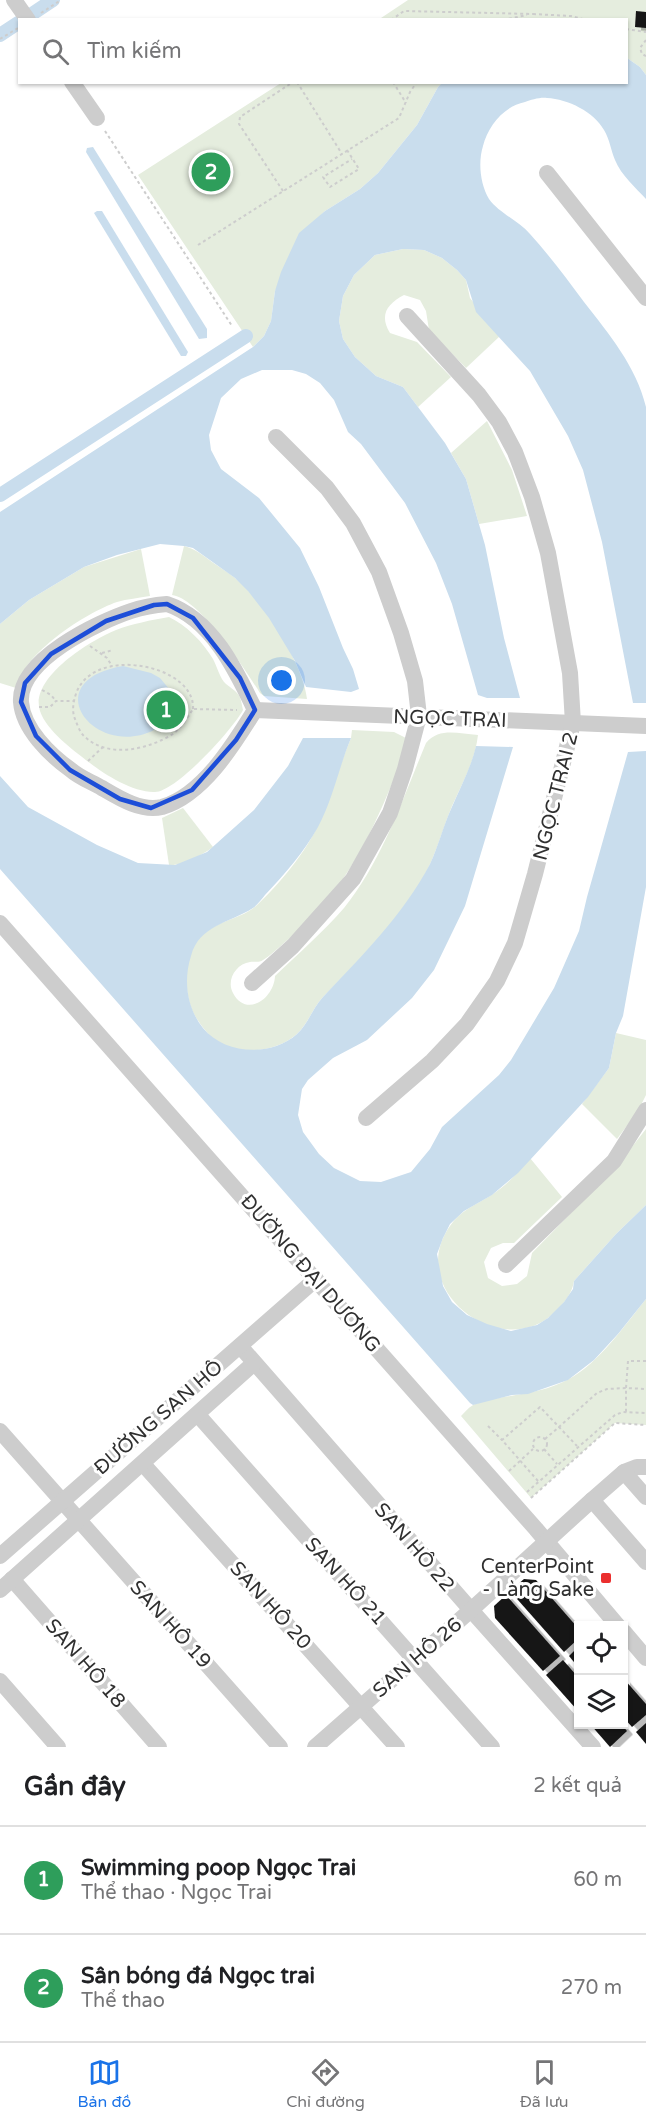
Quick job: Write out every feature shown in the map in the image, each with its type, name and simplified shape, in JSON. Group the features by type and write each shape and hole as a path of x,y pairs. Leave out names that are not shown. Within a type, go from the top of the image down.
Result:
{"street":[{"path":"14,0 35,16"},
{"path":"73,84 97,118"},
{"path":"547,173 646,298"},
{"name":"NGỌC TRAI 2","path":"366,1118 432,1061 467,1024 497,981 515,943 521,923 573,723 570,673 548,553 532,497 515,452 499,422 479,395 407,316"},
{"path":"252,983 293,946 353,879 390,813 419,716 415,681 379,572 353,523 327,488 276,437"},
{"path":"167,604 179,608 193,618 219,645 240,678 249,710 236,740 206,778 192,790 170,803 151,808 120,799 70,770 51,753 31,729 22,710 21,696 25,683 33,670 76,636 134,610 167,604"},
{"name":"NGỌC TRAI","path":"249,710 646,726"},
{"name":"ĐƯỜNG ĐẠI DƯƠNG","path":"0,923 316,1279 614,1621"},
{"path":"506,1265 614,1161 646,1110"},
{"name":"ĐƯỜNG SAN HÔ","path":"0,1556 316,1279"},
{"name":"SAN HÔ 22","path":"240,1346 593,1747"},
{"path":"6,1585 254,1363"},
{"name":"SAN HÔ 21","path":"198,1415 492,1747"},
{"name":"SAN HÔ 19","path":"0,1431 280,1747"},
{"name":"SAN HÔ 20","path":"143,1464 397,1747"},
{"path":"646,1467 637,1467 624,1472 646,1497"},
{"name":"SAN HÔ 26","path":"315,1747 414,1658 471,1611 624,1472"},
{"path":"592,1500 646,1562"},
{"name":"SAN HÔ 18","path":"6,1585 159,1747"},
{"path":"628,1637 646,1658"},
{"path":"0,1681 58,1747"}],"path":[{"path":"35,16 61,0"},
{"path":"394,18 404,11 533,14 579,18"},
{"path":"513,18 533,14"},
{"path":"0,39 18,28"},
{"path":"628,29 646,33"},
{"path":"646,40 640,48 642,54 646,56"},
{"path":"283,191 239,124 240,117 292,84"},
{"path":"296,84 342,153"},
{"path":"394,84 406,103"},
{"path":"198,246 399,118 416,84"},
{"path":"97,118 232,326"},
{"path":"347,150 359,169 330,187 323,177 352,159"},
{"path":"88,645 102,653 112,666"},
{"path":"102,653 113,650"},
{"path":"126,664 161,672 176,679 188,688 194,702 193,709 175,733 140,748 111,749 84,736 73,716 74,701 81,683 92,673 126,664"},
{"path":"42,690 56,701"},
{"path":"39,707 50,707 56,701 74,701"},
{"path":"193,709 249,710"},
{"path":"88,761 104,746"},
{"path":"626,1412 628,1361 646,1361"},
{"path":"545,1439 597,1393 607,1389 646,1389"},
{"path":"502,1440 540,1407 577,1447"},
{"path":"527,1492 615,1415 626,1412 646,1413"},
{"path":"531,1498 615,1423 646,1425"},
{"path":"488,1426 538,1481"},
{"path":"509,1471 534,1448 534,1440 541,1437 545,1439"},
{"path":"544,1449 545,1439"},
{"path":"534,1448 540,1451 544,1449"},
{"path":"544,1449 557,1464"}],"highlighted area":[{"path":"167,604 193,618 240,678 255,710 236,740 192,790 151,808 120,799 70,770 36,736 21,702 25,683 51,654 106,621 154,605"}],"green space":[{"path":"408,0 646,0 646,75 640,67 628,59 628,18 381,18"},
{"path":"279,84 442,84 417,125 378,173 360,189 325,211 316,220 275,291 271,321 264,336 253,347 138,175"},
{"path":"403,249 424,250 442,258 457,270 466,280 470,298 500,336 466,368 429,330 426,311 420,300 404,295 393,302 385,315 390,333 417,342 451,377 418,407 403,387 376,376 355,357 343,339 339,321 343,296 354,275 375,255"},
{"path":"487,421 512,470 527,516 479,524 466,479 451,453"},
{"path":"184,546 199,552 232,576 258,602 290,651 304,684 307,699 264,696 260,693 233,652 208,621 183,599 172,595"},
{"path":"141,549 150,596 117,602 89,615 43,648 21,675 16,688 0,683 0,624 29,600 84,567"},
{"path":"169,617 188,629 204,646 224,682 238,694 243,710 228,731 189,771 164,789 147,792 112,778 96,768 54,733 40,711 39,698 44,686 64,662 92,642 122,628"},
{"path":"352,730 394,732 406,738 408,744 368,837 356,859 327,900 274,952 261,961 245,963 234,973 231,988 238,1000 245,1004 252,1005 265,998 270,992 275,976 328,926 357,890 381,850 426,743 443,733 478,735 471,763 431,862 410,899 384,933 320,1000 302,1029 290,1039 259,1050 237,1049 217,1042 199,1022 190,1004 186,984 191,953 195,944 208,930 256,906 300,856 324,812"},
{"path":"183,808 213,847 186,862 169,865 162,818"},
{"path":"616,1033 646,1040 646,1095 638,1111 617,1139 582,1104 609,1068"},
{"path":"646,1129 646,1205 616,1234 574,1281 567,1298 555,1312 533,1326 510,1330 486,1325 465,1312 449,1295 440,1274 439,1250 450,1226 458,1216 501,1188 530,1158 562,1197 514,1243 503,1243 491,1248 484,1262 488,1278 502,1286 517,1284 527,1276 532,1253 617,1166"},
{"path":"646,1299 646,1425 615,1423 531,1498 461,1416 475,1404 547,1388 569,1379 591,1363 611,1343"}],"water":[{"path":"628,59 640,67 646,75 646,199 621,171 600,123 580,108 555,99 544,98 517,104 504,112 493,124 485,139 480,166 489,199 537,242 603,326 629,364 646,407 646,703 633,703 602,542 583,470 568,436 530,371 476,312 466,280 442,258 424,250 403,249 375,255 354,275 343,296 339,321 343,339 355,357 376,376 403,387 445,443 466,479 485,545 504,638 520,698 487,698 478,695 452,604 436,563 405,503 361,444 348,432 334,400 320,383 306,374 292,370 262,370 241,379 221,398 209,435 211,450 221,469 259,498 300,548 319,587 359,689 351,692 306,687 295,661 269,618 248,591 235,578 193,548 184,546 160,544 117,555 84,567 29,600 0,624 0,512 253,347 264,336 271,321 275,291 281,272 299,233 325,211 360,189 378,173 417,125 441,84 628,84"},
{"path":"93,147 207,329 207,338 199,339 86,152 87,148"},
{"path":"102,211 188,352 186,356 181,356 94,213"},
{"path":"123,666 151,673 160,678 178,697 179,710 154,730 132,736 112,735 95,727 83,715 78,701 82,687 96,674"},
{"path":"303,738 351,738 318,827 294,862 253,908 216,926 201,938 195,946 189,965 187,984 193,1012 212,1037 236,1048 249,1050 274,1047 301,1030 319,1002 395,918 419,883 433,857 476,746 513,747 465,906 434,970 412,998 367,1040 333,1058 308,1080 302,1089 298,1115 303,1132 319,1154 334,1168 360,1181 381,1182 411,1172 430,1149 442,1127 499,1075 511,1060 554,988 579,931 628,752 646,751 646,887 623,1016 616,1033 609,1068 588,1097 518,1173 492,1195 464,1211 450,1224 437,1254 443,1286 452,1302 467,1315 511,1331 537,1325 548,1318 564,1302 573,1289 574,1281 616,1234 646,1205 646,1299 594,1360 568,1380 528,1394 512,1395 473,1405 470,1403 0,869 0,776 28,807 97,845 138,863 175,865 207,852 254,810 288,766"}],"building":[{"path":"636,11 646,12 646,28 635,27"},
{"path":"524,1579 536,1580 574,1623 574,1643 564,1652 510,1591"},
{"path":"506,1595 560,1656 543,1671 495,1618 494,1606"},
{"path":"574,1651 574,1662 569,1656"},
{"path":"563,1660 574,1672 574,1706 546,1675"},
{"path":"628,1684 646,1704 646,1715 632,1727 628,1722"},
{"path":"646,1723 646,1744 636,1732"},
{"path":"594,1729 625,1729 627,1731 610,1747"}],"waterway":[{"path":"32,14 53,0"},
{"path":"0,35 18,23"},
{"path":"0,495 246,336"}],"place":[{"name":"Sân bóng đá Ngọc trai","path":"211,172"},
{"name":"Swimming poop Ngọc Trai","path":"166,710"},
{"name":"CenterPoint - Làng Sake","path":"606,1578"}]}
